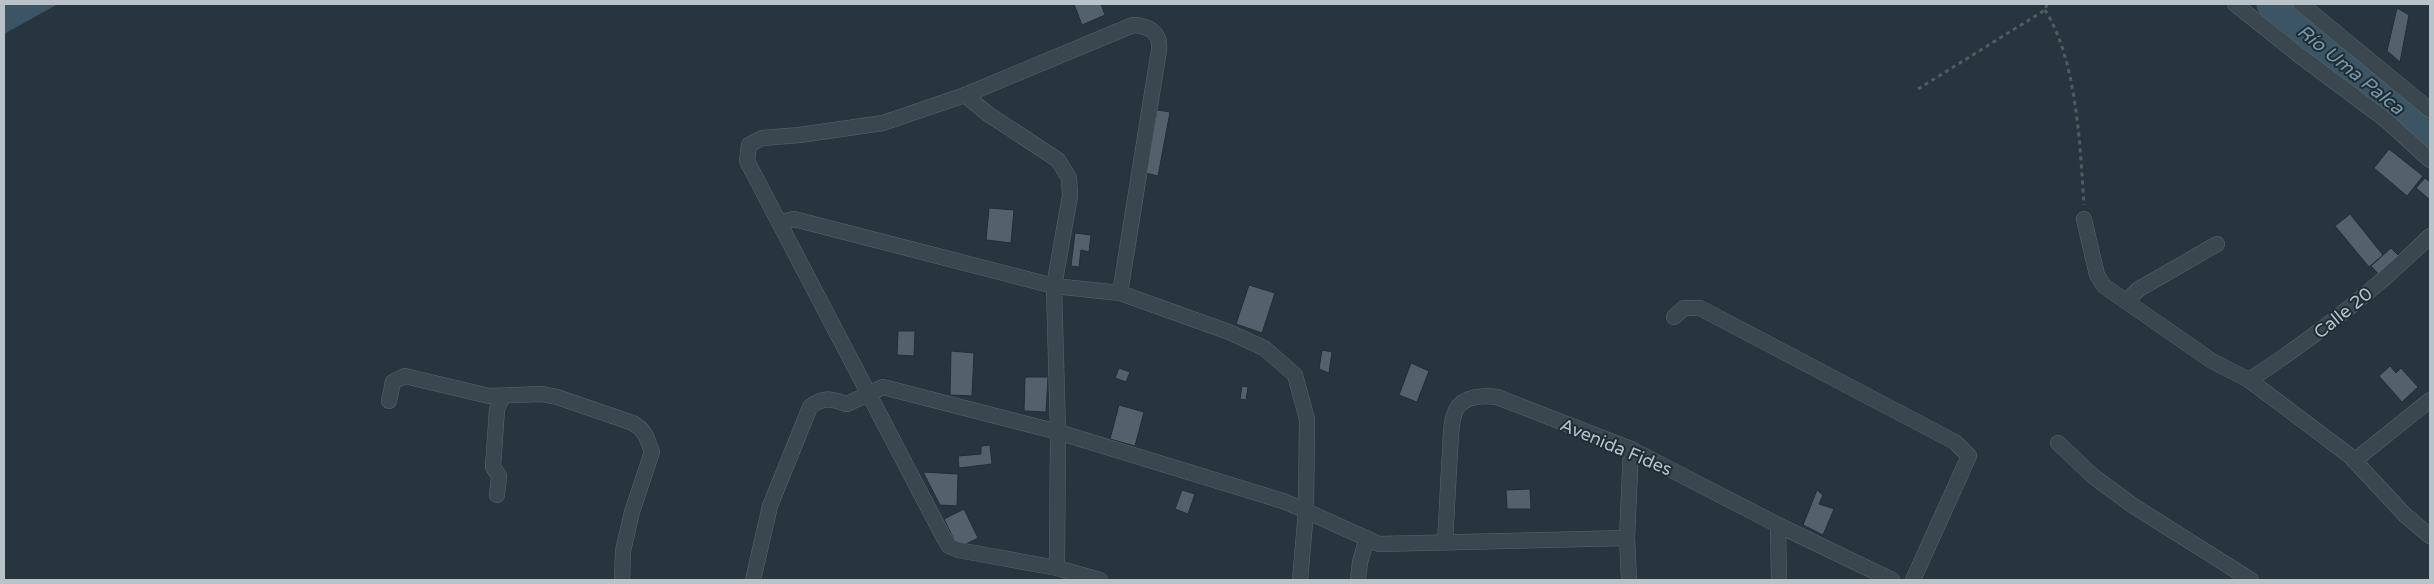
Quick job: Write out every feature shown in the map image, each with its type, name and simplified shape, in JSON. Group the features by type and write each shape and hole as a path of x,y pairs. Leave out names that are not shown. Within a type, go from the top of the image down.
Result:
{"street":[{"path":"2235,4 2300,56 2386,120 2430,160"},
{"path":"2301,4 2430,110"},
{"path":"1100,580 1057,568 958,550 949,546 747,161 749,145 762,138 800,136 883,123 965,95 1133,25 1146,26 1155,32 1159,44 1120,293"},
{"path":"965,95 988,114 1058,160 1069,178 1070,196 1054,286 1058,432 1057,568"},
{"path":"778,223 794,219 1054,286 1120,293 1229,332 1264,348 1295,375 1307,419 1306,511 1300,580"},
{"path":"2084,219 2097,275 2104,286 2212,361 2249,380 2354,461 2405,515 2430,536"},
{"name":"Calle 20","path":"2249,380 2307,341 2391,274 2430,236"},
{"path":"2126,301 2139,290 2217,244"},
{"path":"1674,317 1684,308 1700,308 1964,448 1969,456 1913,580"},
{"path":"389,401 393,382 405,376 489,396 542,394 576,402 642,429 652,452 644,482 632,512 623,551 622,580"},
{"path":"753,580 770,506 810,408 819,400 829,398 847,404 883,387 1058,432 1286,502 1380,544 1627,538"},
{"path":"497,495 499,476 493,466 497,409 503,396"},
{"name":"Avenida Fides","path":"1445,541 1453,421 1456,410 1462,403 1470,399 1488,396 1497,397 1631,449 1778,525 1892,580"},
{"path":"2354,461 2430,400"},
{"path":"2058,443 2093,476 2132,505 2251,580"},
{"path":"1629,580 1627,538 1631,449"},
{"path":"1778,525 1779,580"},
{"path":"1358,580 1360,562 1367,538"}],"path":[{"path":"1918,89 2045,10 2047,4"},
{"path":"2045,10 2056,27 2063,46 2072,92 2081,160 2084,219"}],"water":[{"path":"4,4 58,4 4,34"}],"building":[{"path":"1074,4 1101,4 1105,15 1082,25"},
{"path":"2397,8 2409,15 2400,62 2387,51"},
{"path":"1157,110 1170,112 1158,176 1146,173"},
{"path":"2389,149 2423,176 2407,196 2374,168"},
{"path":"2425,178 2430,182 2430,200 2416,188"},
{"path":"989,208 1014,210 1011,243 986,240"},
{"path":"2350,214 2383,255 2369,267 2335,226"},
{"path":"1075,233 1091,235 1089,252 1081,250 1079,267 1071,266"},
{"path":"2391,248 2402,259 2382,278 2371,266"},
{"path":"1249,285 1275,293 1262,333 1236,324"},
{"path":"898,331 915,331 914,356 897,355"},
{"path":"1322,350 1332,352 1329,373 1319,369"},
{"path":"951,351 974,353 972,396 950,395"},
{"path":"1411,363 1429,371 1417,402 1399,395"},
{"path":"2390,366 2396,373 2401,368 2418,387 2402,402 2379,376"},
{"path":"1119,368 1130,372 1126,382 1115,378"},
{"path":"1025,377 1048,377 1046,412 1024,411"},
{"path":"1242,386 1248,387 1246,400 1240,399"},
{"path":"1119,405 1144,412 1135,446 1110,439"},
{"path":"990,445 992,464 959,468 958,456 981,454 981,446"},
{"path":"923,472 958,474 957,506 940,505"},
{"path":"1530,489 1531,509 1507,509 1506,490"},
{"path":"1182,490 1195,494 1188,514 1175,509"},
{"path":"1817,490 1823,495 1819,504 1834,509 1823,535 1803,525"},
{"path":"964,509 978,538 958,548 944,519"}],"waterway":[{"name":"Río Uma Palca","path":"2272,4 2430,134"}]}
